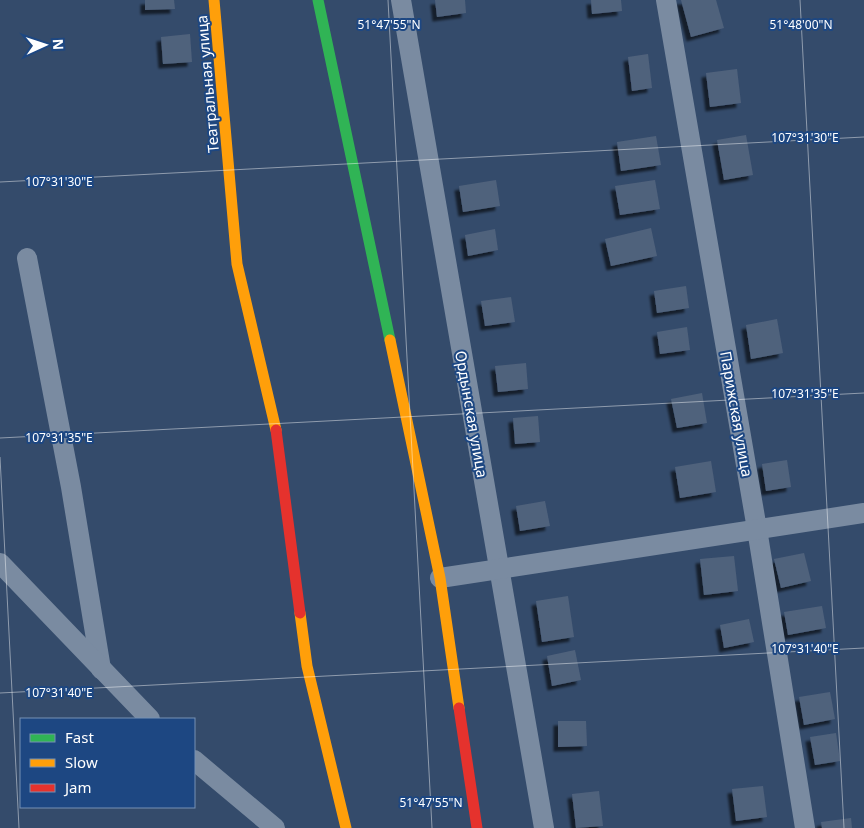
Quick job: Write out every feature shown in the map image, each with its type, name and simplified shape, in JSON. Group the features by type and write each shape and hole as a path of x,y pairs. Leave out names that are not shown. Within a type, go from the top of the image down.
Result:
{"street":[{"name":"Театральная улица","path":"214,0 237,264 275,419 307,666 346,828"},
{"path":"318,0 440,578 477,828"},
{"name":"Ордынская улица","path":"401,0 544,828"},
{"name":"Парижская улица","path":"666,0 805,828"},
{"path":"27,258 71,487 101,669"},
{"path":"440,578 864,513"},
{"path":"0,563 149,718"},
{"path":"195,761 275,828"}],"building":[{"path":"145,0 174,0 175,9 145,10"},
{"path":"435,0 465,0 466,13 437,17"},
{"path":"591,0 621,0 622,11 592,14"},
{"path":"681,0 716,0 724,28 691,37"},
{"path":"190,34 192,62 163,64 161,37"},
{"path":"648,54 652,88 632,91 628,57"},
{"path":"737,69 741,103 710,107 706,73"},
{"path":"746,135 753,175 724,180 717,140"},
{"path":"656,136 661,165 621,171 617,142"},
{"path":"496,180 500,206 463,212 459,186"},
{"path":"655,180 660,209 620,215 615,186"},
{"path":"651,228 657,256 611,266 605,239"},
{"path":"495,229 498,250 468,256 465,235"},
{"path":"686,286 689,308 657,313 654,291"},
{"path":"511,297 515,322 485,326 481,301"},
{"path":"777,319 783,353 751,359 746,325"},
{"path":"687,327 690,350 660,354 657,332"},
{"path":"526,363 528,389 498,392 495,366"},
{"path":"702,393 707,423 677,428 671,399"},
{"path":"538,416 540,442 515,444 513,418"},
{"path":"787,460 791,487 766,491 762,464"},
{"path":"711,461 716,492 680,498 675,467"},
{"path":"545,501 550,526 520,531 516,506"},
{"path":"804,553 811,581 781,588 774,559"},
{"path":"734,556 738,591 704,595 700,559"},
{"path":"568,596 574,637 542,642 536,601"},
{"path":"822,606 826,628 788,635 784,612"},
{"path":"749,619 754,642 724,648 720,625"},
{"path":"575,650 581,680 552,686 547,656"},
{"path":"830,692 835,719 804,725 799,697"},
{"path":"558,721 586,721 587,746 558,747"},
{"path":"836,733 840,761 815,765 810,737"},
{"path":"763,786 767,817 736,821 732,789"},
{"path":"599,791 603,826 576,828 572,794"},
{"path":"851,818 852,828 822,828 821,822"}],"traffic: fast":[{"path":"318,0 390,340"}],"traffic: slow":[{"path":"214,0 237,264 276,430"},
{"path":"390,340 440,578 459,708"},
{"path":"300,613 307,666 346,828"}],"traffic: jam":[{"path":"276,430 300,613"},
{"path":"459,708 477,828"}]}
